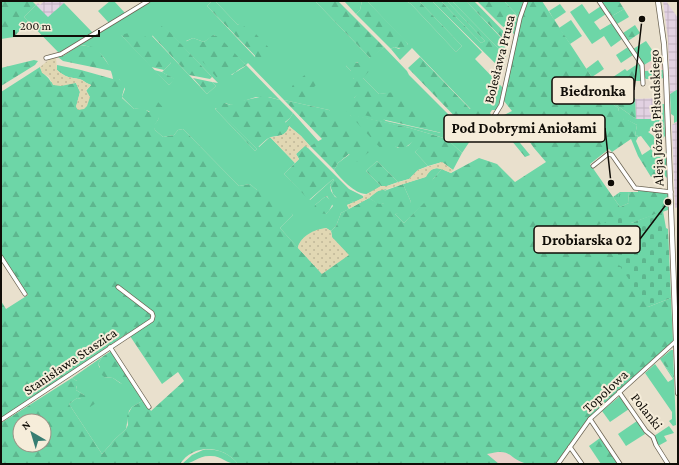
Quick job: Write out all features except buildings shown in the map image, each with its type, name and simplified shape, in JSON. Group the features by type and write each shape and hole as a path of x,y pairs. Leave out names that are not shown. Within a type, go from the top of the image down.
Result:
{"main road":[{"name":"Aleja Józefa Piłsudskiego","path":"658,1 665,53 675,258 678,393"}],"street":[{"path":"46,58 60,54 148,1"},
{"name":"Bolesława Prusa","path":"475,138 487,128 501,105 520,18 526,1"},
{"path":"599,1 642,65 643,84"},
{"path":"593,166 608,154 612,155 634,188 671,192"},
{"path":"1,257 25,294"},
{"name":"Stanisława Staszica","path":"1,420 152,320 152,313 118,286"},
{"name":"Topolowa","path":"558,464 590,419 676,341"},
{"path":"110,347 149,407"},
{"name":"Polanki","path":"619,392 646,431 653,437 656,445 668,464"},
{"path":"590,419 620,464"},
{"path":"570,447 582,464"}],"shaded area":[{"path":"44,1 62,1 64,3 48,18 36,5 38,3 40,5"},
{"path":"663,1 666,1 678,18 678,89 670,94 668,39"},
{"path":"657,57 663,66 663,70 645,71 644,65"},
{"path":"661,97 662,104 654,104 654,119 636,119 635,99"},
{"path":"678,121 678,207 675,208 672,125"},
{"path":"492,444 525,464 407,464"}],"green space":[{"path":"1,1 32,1 36,5 24,17 28,21 14,37 1,39"},
{"path":"110,1 114,1 125,13 109,23 98,11"},
{"path":"151,1 212,1 207,6 255,57 255,34 253,36 240,23 238,25 215,1 315,1 370,58 384,47 409,75 472,138 462,153 447,139 410,128 350,115 398,148 408,146 414,140 421,147 415,152 428,166 418,170 409,179 398,182 377,161 366,171 381,186 372,192 363,194 353,189 334,170 338,163 350,154 329,110 284,100 248,63 246,65 280,100 269,97 256,97 231,105 225,103 259,147 270,137 295,163 284,174 310,200 333,179 334,180 330,185 331,191 335,197 355,202 347,205 349,209 341,213 336,226 331,231 326,228 299,244 298,248 280,228 293,215 250,184 239,186 183,129 178,130 174,135 163,137 155,130 153,126 158,120 159,115 144,110 134,109 122,97 125,89 119,79 113,79 112,73 102,56 93,48 80,45","holes":["163,26 218,83 212,82 216,86 207,94 152,36","121,35 171,63 162,72 174,79 169,85","214,35 246,65 232,75 186,41 193,38 204,42","358,62 363,78 379,94 390,93 441,133 386,121 354,98 359,93 351,71 346,66","216,108 257,149 255,151 215,109","327,196 333,206 326,214 315,205"]},
{"path":"212,1 215,1 238,25 240,22 253,35 255,33 273,52 262,63 207,6"},
{"path":"315,1 338,1 384,47 371,59"},
{"path":"344,1 362,1 360,10 356,14"},
{"path":"362,1 367,1 408,44 402,49 394,47 391,49 356,14 360,10"},
{"path":"367,1 406,1 411,4 456,52 462,46 419,1 432,1 482,52 475,59 503,88 497,110 492,110 490,113 492,118 487,126 412,48 400,60 391,49 394,47 399,49 408,44"},
{"path":"406,1 419,1 462,46 456,52 411,4"},
{"path":"432,1 441,1 481,43 485,41 447,1 452,1 499,49 507,50 503,71"},
{"path":"441,1 447,1 485,41 481,43"},
{"path":"452,1 466,1 504,41 505,46 508,46 507,50 499,49"},
{"path":"466,1 474,1 510,38 508,46 504,45 504,40"},
{"path":"477,1 504,1 519,17 514,34 502,26"},
{"path":"504,1 525,1 519,17"},
{"path":"528,1 542,1 597,85 609,77 615,85 619,85 620,98 635,98 636,119 612,101 613,94 611,93 604,95 619,109 618,110 623,115 624,120 628,120 637,125 635,136 637,135 638,137 636,141 642,155 651,149 654,153 666,152 667,178 665,176 651,177 638,156 631,139 612,152 609,149 590,164 620,207 629,203 628,192 638,192 639,190 668,193 668,210 631,223 648,307 671,298 673,341 590,417 556,464 524,463 505,452 495,452 487,454 499,464 238,464 225,453 209,449 193,452 180,464 1,464 1,423 12,416 12,453 52,453 52,413 17,413 72,378 77,381 78,384 76,390 84,395 91,390 99,397 99,401 90,407 81,399 77,398 69,404 102,454 126,429 128,425 127,416 132,407 144,400 151,411 184,381 178,372 162,384 128,333 1,419 1,301 6,309 28,295 1,255 1,92 40,67 51,82 76,83 80,92 76,107 90,98 86,91 91,85 82,80 64,75 57,70 57,65 113,79 119,79 124,86 122,98 134,109 143,108 149,112 158,102 163,107 154,126 155,130 163,137 174,135 178,130 183,129 239,186 250,184 257,190 268,188 293,215 280,228 322,274 332,237 331,231 336,226 341,213 369,198 379,204 384,203 382,195 384,191 403,184 411,202 407,213 395,214 404,223 429,198 424,192 442,169 451,173 479,158 497,164 515,182 546,162 524,134 516,138 530,155 525,157 498,124 498,119 512,111 504,101 520,20"},
{"path":"601,1 619,1 624,9 612,16"},
{"path":"64,3 93,33 59,53 24,17 36,5 48,17"},
{"path":"560,4 566,12 554,20 549,11"},
{"path":"582,4 589,14 601,6 606,14 594,22 600,30 612,23 622,39 611,47 604,36 592,44 570,12"},
{"path":"624,9 629,17 617,24 612,16"},
{"path":"571,20 582,36 570,44 559,28"},
{"path":"163,25 212,77 210,79 189,75 152,35"},
{"path":"635,25 640,33 628,41 623,33"},
{"path":"139,30 171,63 164,70 151,67 121,35"},
{"path":"213,35 219,37 246,65 226,77 218,79 185,42 193,38 204,42"},
{"path":"646,41 657,57 644,65 633,49"},
{"path":"80,45 93,47 98,50 112,71 63,61 58,57 63,56"},
{"path":"628,47 633,55 621,63 616,55"},
{"path":"420,57 470,109 479,107 490,113 492,118 477,135 474,133 483,122 477,115 465,127 408,68"},
{"path":"34,60 38,61 35,65 1,86 1,68"},
{"path":"598,60 604,69 592,77 586,69"},
{"path":"349,62 362,62 370,70 363,78 379,94 402,91 442,133 346,111 340,105 347,98 354,98 358,93 349,84 354,79 349,73 351,71 346,66"},
{"path":"639,63 641,66 641,81 616,81 613,77 625,69 627,71"},
{"path":"154,70 162,72 175,79 169,85"},
{"path":"663,70 663,78 661,79 645,78 645,71"},
{"path":"308,72 318,83 310,91 315,97 310,102 295,98 290,93 292,86"},
{"path":"193,78 212,82 216,86 207,94"},
{"path":"678,89 678,121 674,123 674,116 671,114 670,94"},
{"path":"603,94 613,94 612,101 636,119 654,119 654,104 664,104 665,136 663,138 651,130 648,132 658,139 651,149 641,136 635,136 637,125 624,120 618,110 619,109"},
{"path":"264,96 280,100 293,113 285,122 289,126 285,134 269,138 258,147 219,106 224,103 231,105 236,102"},
{"path":"284,100 329,110 369,152 357,162 349,154 338,163 334,170 310,146 322,139"},
{"path":"217,108 257,149 255,151 215,109"},
{"path":"293,113 319,142 310,146 301,136 285,123"},
{"path":"349,114 410,128 447,139 462,153 453,170 442,162 428,166 415,152 420,147 414,141 403,149 393,146 391,149 383,151"},
{"path":"305,145 349,189 363,196 363,198 355,202 338,199 333,194 330,185 334,180 333,179 309,200 284,174 299,159 296,154"},
{"path":"377,161 398,182 387,186 381,186 366,171"},
{"path":"437,168 442,169 433,179 430,198 404,223 395,214 402,212 411,202 403,184 425,177 430,170"},
{"path":"382,189 387,189 384,191 384,203 379,205 369,198 374,193"},
{"path":"620,192 628,192 629,203 620,207 613,197"},
{"path":"326,196 333,203 326,214 318,213 314,210 315,205"},
{"path":"663,211 666,228 668,229 671,298 648,307 593,227 625,215 631,223"},
{"path":"673,350 674,378 660,359"},
{"path":"111,351 135,387 125,386 113,378 104,377 98,371 100,367 98,364 102,357"},
{"path":"102,357 98,364 104,377 113,378 120,383 135,387 144,400 132,407 129,411 126,429 102,454 69,404 77,398 81,399 84,395 76,390 77,381 72,378"},
{"path":"660,359 674,378 676,425 673,426 669,421 672,419 672,412 645,373 655,364 668,382 673,379"},
{"path":"620,396 629,409 610,422 602,411"},
{"path":"637,421 645,434 626,446 618,434"},
{"path":"669,426 674,433 664,436 667,441 658,446 654,436"},
{"path":"600,438 618,464 601,464 589,446"},
{"path":"203,450 213,450 227,454 238,464 230,463 213,456 205,456 189,463 182,464 192,455"}],"sand":[{"path":"56,57 57,70 67,77 82,80 91,85 86,90 90,97 87,106 84,109 78,110 76,107 80,92 76,83 61,86 53,85 49,77 42,73 40,67 51,58"},
{"path":"289,126 310,146 308,148 305,146 296,154 299,159 295,163 270,137 282,135 286,132"},
{"path":"442,162 453,170 451,173 437,168 431,170 426,177 378,191 369,198 349,209 347,205 363,198 363,196 381,186 387,186 409,179 418,170"},
{"path":"326,228 331,231 332,237 349,255 322,274 298,248 302,240 309,234"}],"place":[{"name":"Biedronka","path":"642,19"},
{"name":"Pod Dobrymi Aniołami","path":"611,183"},
{"name":"Drobiarska 02","path":"668,202"}]}
